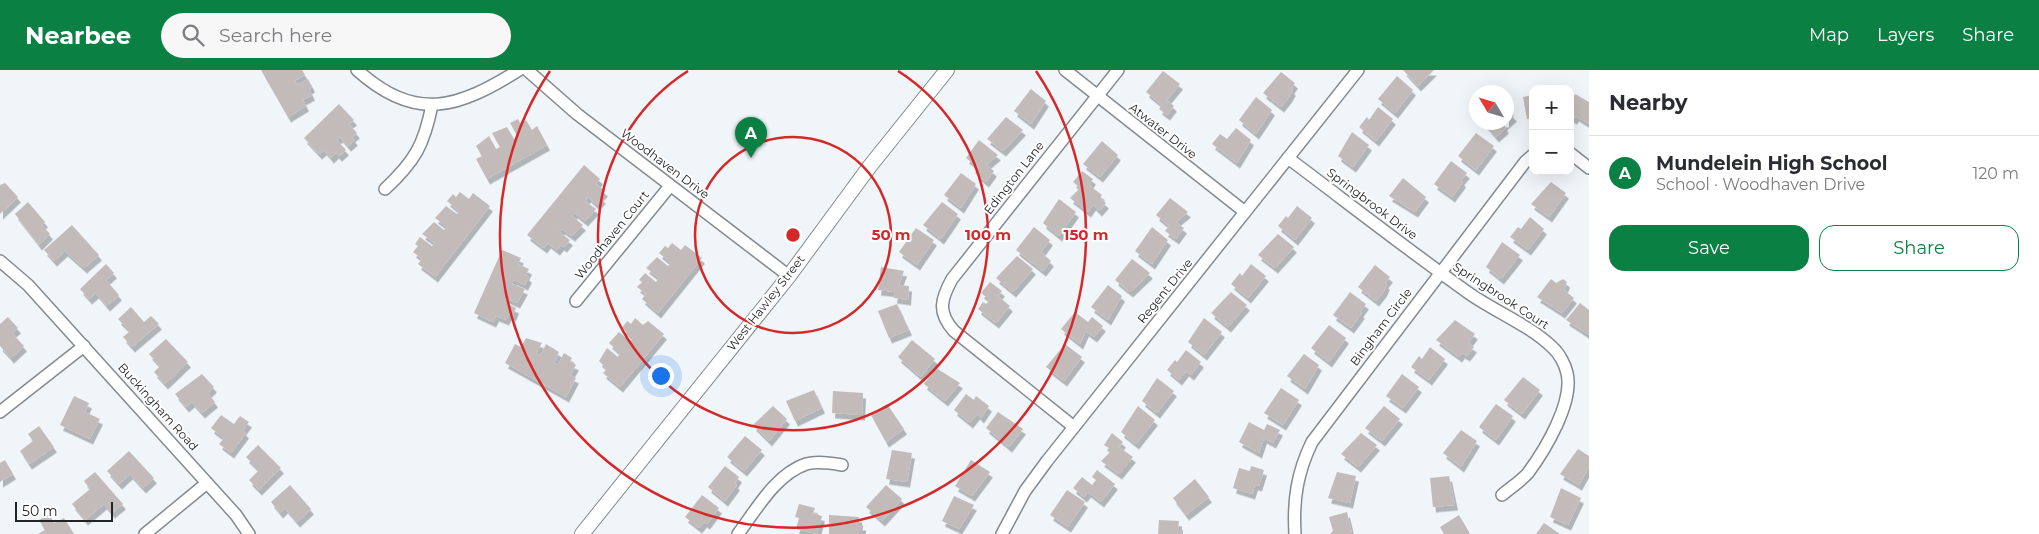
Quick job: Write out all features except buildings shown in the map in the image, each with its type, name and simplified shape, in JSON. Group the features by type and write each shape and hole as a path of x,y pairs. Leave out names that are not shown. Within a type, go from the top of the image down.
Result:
{"street":[{"path":"357,70 384,91 414,102 432,105 448,104 472,97 519,70"},
{"name":"Woodhaven Drive","path":"527,70 576,114 789,276"},
{"name":"West Hawley Street","path":"582,534 789,276 870,166 947,70"},
{"name":"Atwater Drive","path":"1065,70 1245,212"},
{"name":"Edington Lane","path":"1074,427 954,331 943,313 942,296 952,278 1118,70"},
{"name":"Regent Drive","path":"1002,534 1025,491 1074,427 1358,70"},
{"path":"385,189 416,154 426,135 432,105"},
{"path":"1574,156 1589,168"},
{"name":"Springbrook Drive","path":"1288,158 1440,272"},
{"name":"Bingham Circle","path":"1295,534 1293,506 1296,483 1312,442 1440,272 1529,158"},
{"name":"Woodhaven Court","path":"576,301 670,186"},
{"name":"Buckingham Road","path":"0,261 13,271 43,301 207,483 249,534"},
{"name":"Springbrook Court","path":"1440,272 1478,299 1540,337 1554,349 1567,373 1566,405 1559,420 1527,473 1502,494"},
{"path":"0,412 84,346"},
{"path":"738,534 765,499 792,470 808,464 842,465"},
{"path":"146,534 207,483"}],"place":[{"name":"Mundelein High School","path":"751,158"}]}
